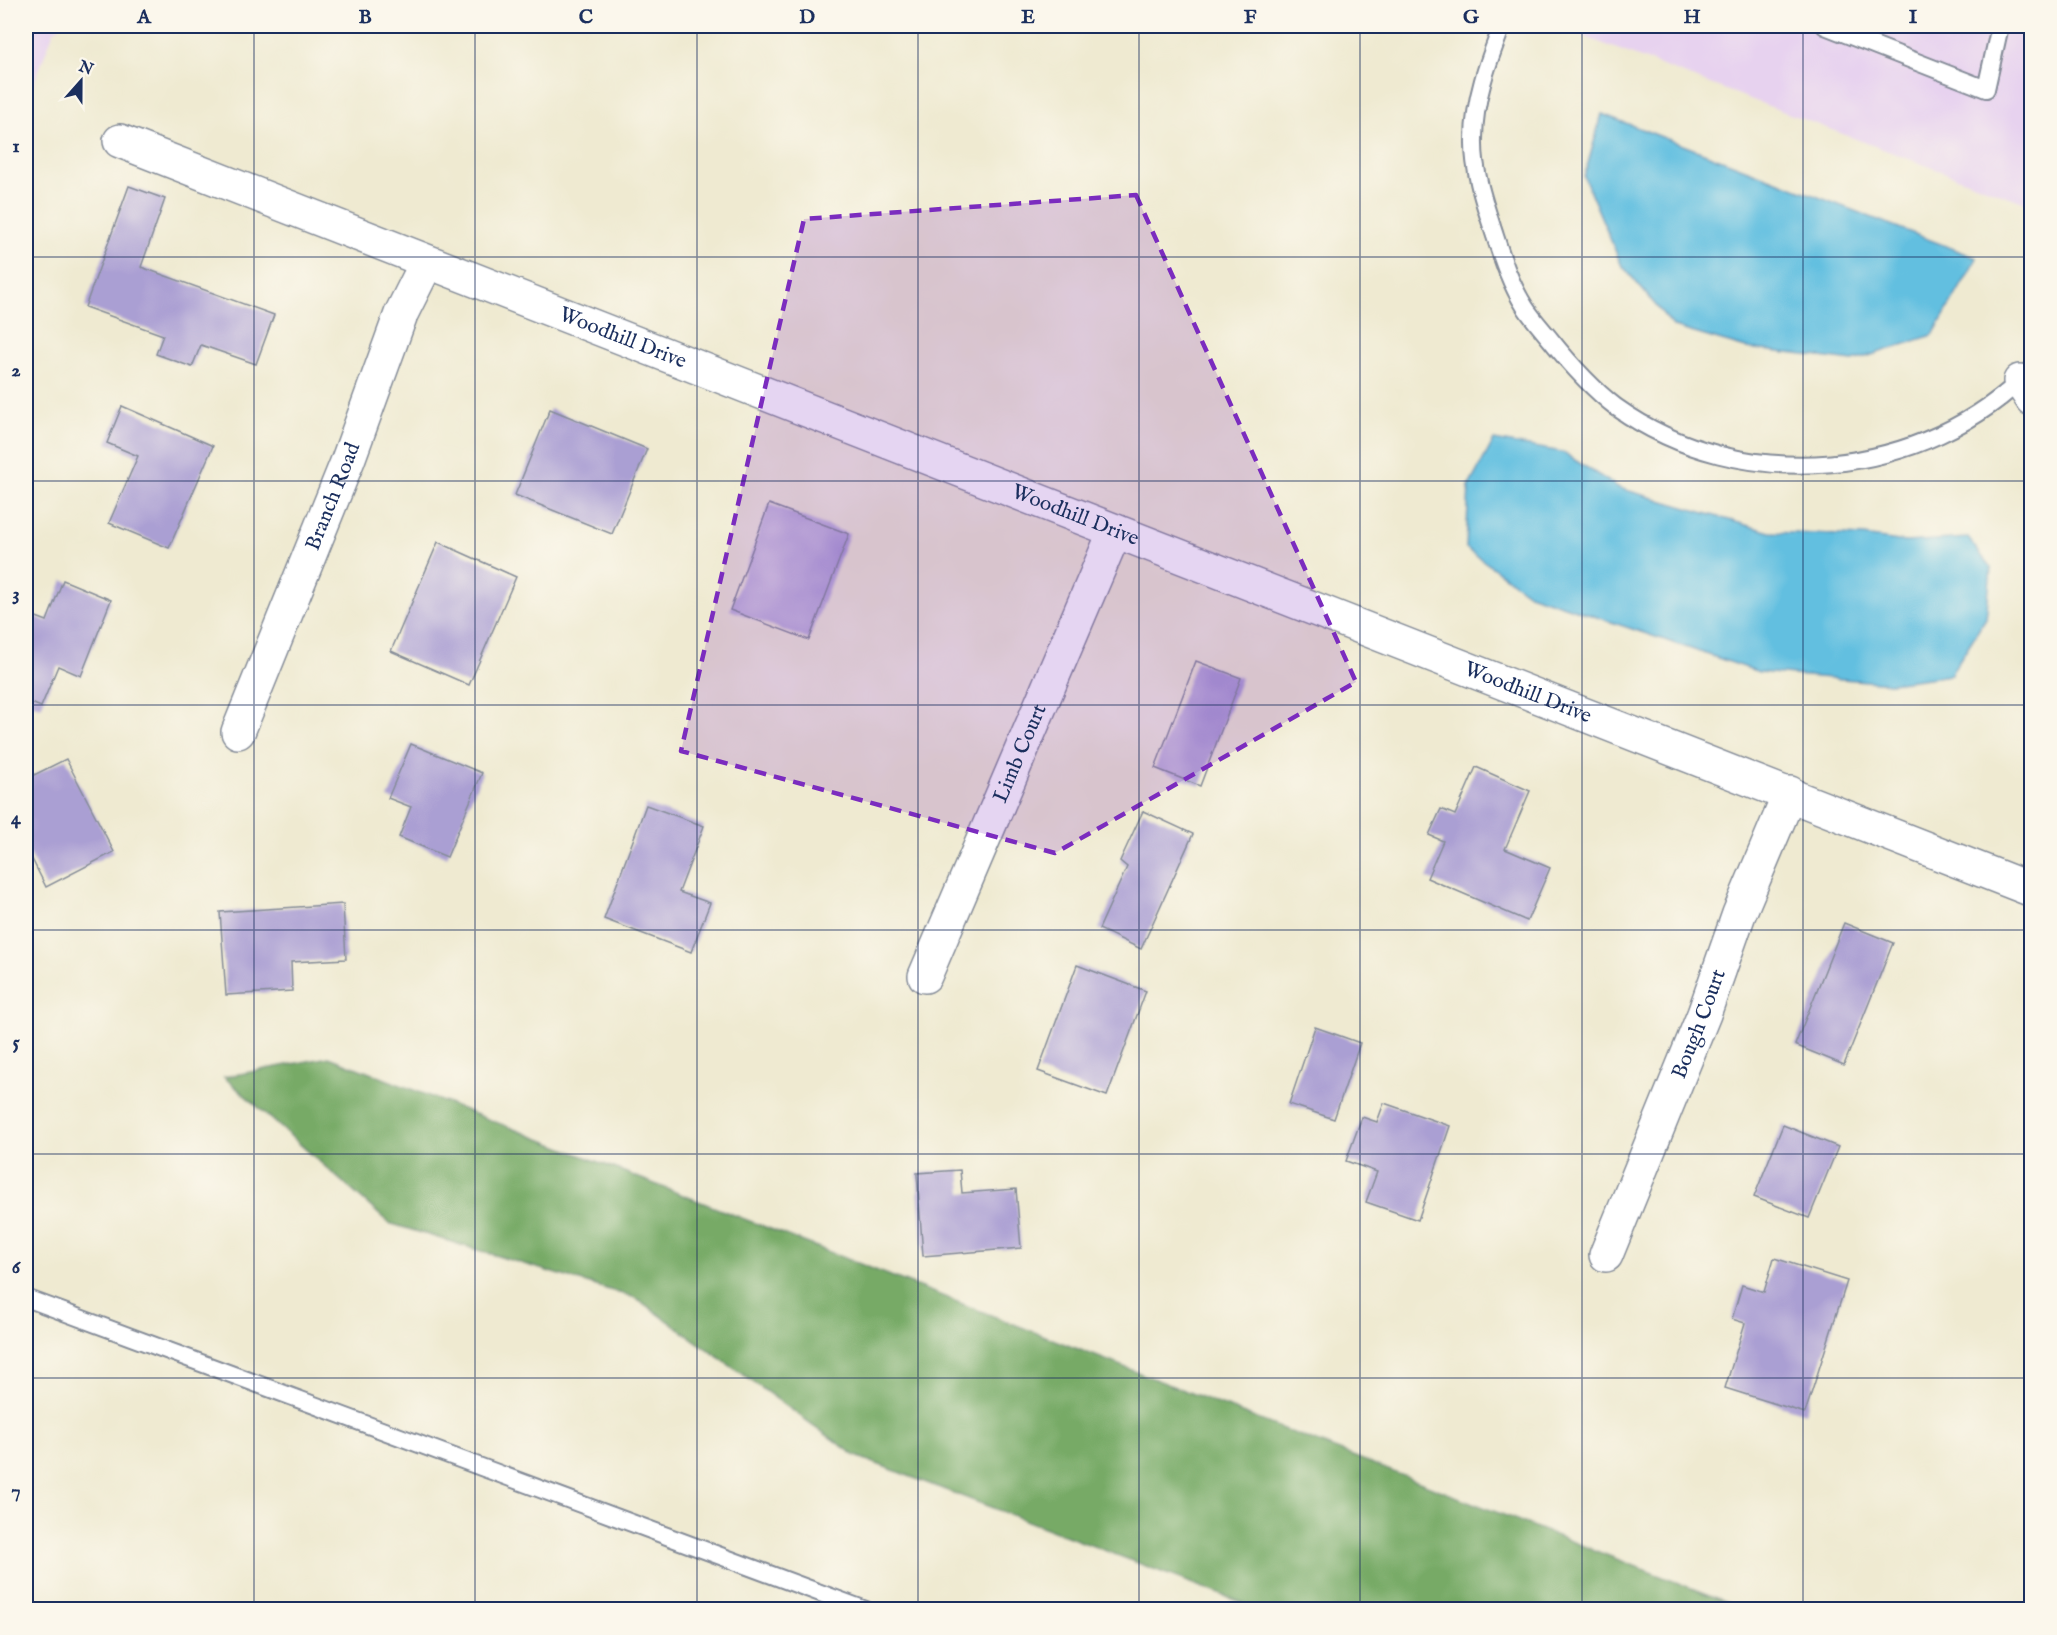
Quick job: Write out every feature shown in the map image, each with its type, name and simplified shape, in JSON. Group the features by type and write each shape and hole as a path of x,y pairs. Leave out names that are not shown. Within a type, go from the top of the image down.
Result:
{"street":[{"name":"Woodhill Drive","path":"120,141 2031,890"},
{"name":"Branch Road","path":"238,732 348,460 401,314 427,262"},
{"name":"Limb Court","path":"925,976 1115,531"},
{"name":"Bough Court","path":"1606,1255 1704,1014 1739,914 1790,794"}],"lane":[{"path":"1502,26 1478,99 1473,140 1481,194 1507,274 1525,308 1581,377 1617,407 1656,431 1708,452 1756,461 1808,466 1862,461 1905,450 1948,432 2028,383"},
{"path":"1825,26 1986,89 2000,26"},
{"path":"26,1298 866,1610"}],"highlighted area":[{"path":"1136,195 1356,682 1055,853 681,751 804,219"}],"shaded area":[{"path":"26,26 61,26 54,31 26,103"},
{"path":"1556,26 2031,26 2031,205"}],"green space":[{"path":"329,1057 1745,1609 1259,1609 856,1456 636,1298 389,1223 224,1077"}],"water":[{"path":"1602,114 1977,258 1933,335 1853,361 1746,348 1674,327 1621,264 1584,177"},
{"path":"1494,440 1562,452 1619,488 1770,532 1863,536 1906,542 1968,538 1991,568 1986,618 1950,675 1891,683 1759,672 1529,594 1466,548 1469,486"}],"building":[{"path":"129,186 165,199 141,267 274,315 256,364 201,345 192,367 156,354 163,335 85,307"},
{"path":"122,406 213,446 169,548 109,523 138,456 107,443"},
{"path":"550,409 647,449 612,534 515,495"},
{"path":"769,504 849,534 809,640 730,610"},
{"path":"438,542 516,577 469,685 391,651"},
{"path":"63,580 111,600 81,676 58,666 41,707 26,701 28,648 26,647 26,628 31,615 47,621"},
{"path":"1196,661 1241,678 1200,786 1155,768"},
{"path":"411,744 482,773 447,857 399,837 411,807 388,798"},
{"path":"66,759 114,852 46,887 26,847 26,779"},
{"path":"1476,767 1530,791 1505,849 1550,868 1527,921 1427,878 1443,841 1429,835 1441,809 1455,815"},
{"path":"646,805 704,826 679,892 710,903 691,952 604,919"},
{"path":"1143,811 1193,834 1141,949 1099,929 1127,867 1120,861"},
{"path":"343,904 346,959 291,962 292,991 226,995 220,912"},
{"path":"1844,923 1893,943 1844,1065 1795,1045"},
{"path":"1077,965 1146,991 1107,1096 1038,1071"},
{"path":"1315,1027 1360,1043 1334,1119 1289,1104"},
{"path":"1384,1103 1450,1126 1418,1220 1366,1202 1377,1172 1346,1161 1362,1117 1377,1122"},
{"path":"1783,1125 1838,1147 1809,1218 1754,1197"},
{"path":"960,1170 962,1193 1016,1189 1021,1248 923,1256 917,1173"},
{"path":"1774,1258 1847,1281 1805,1413 1725,1388 1745,1323 1732,1319 1742,1285 1764,1292"}]}
